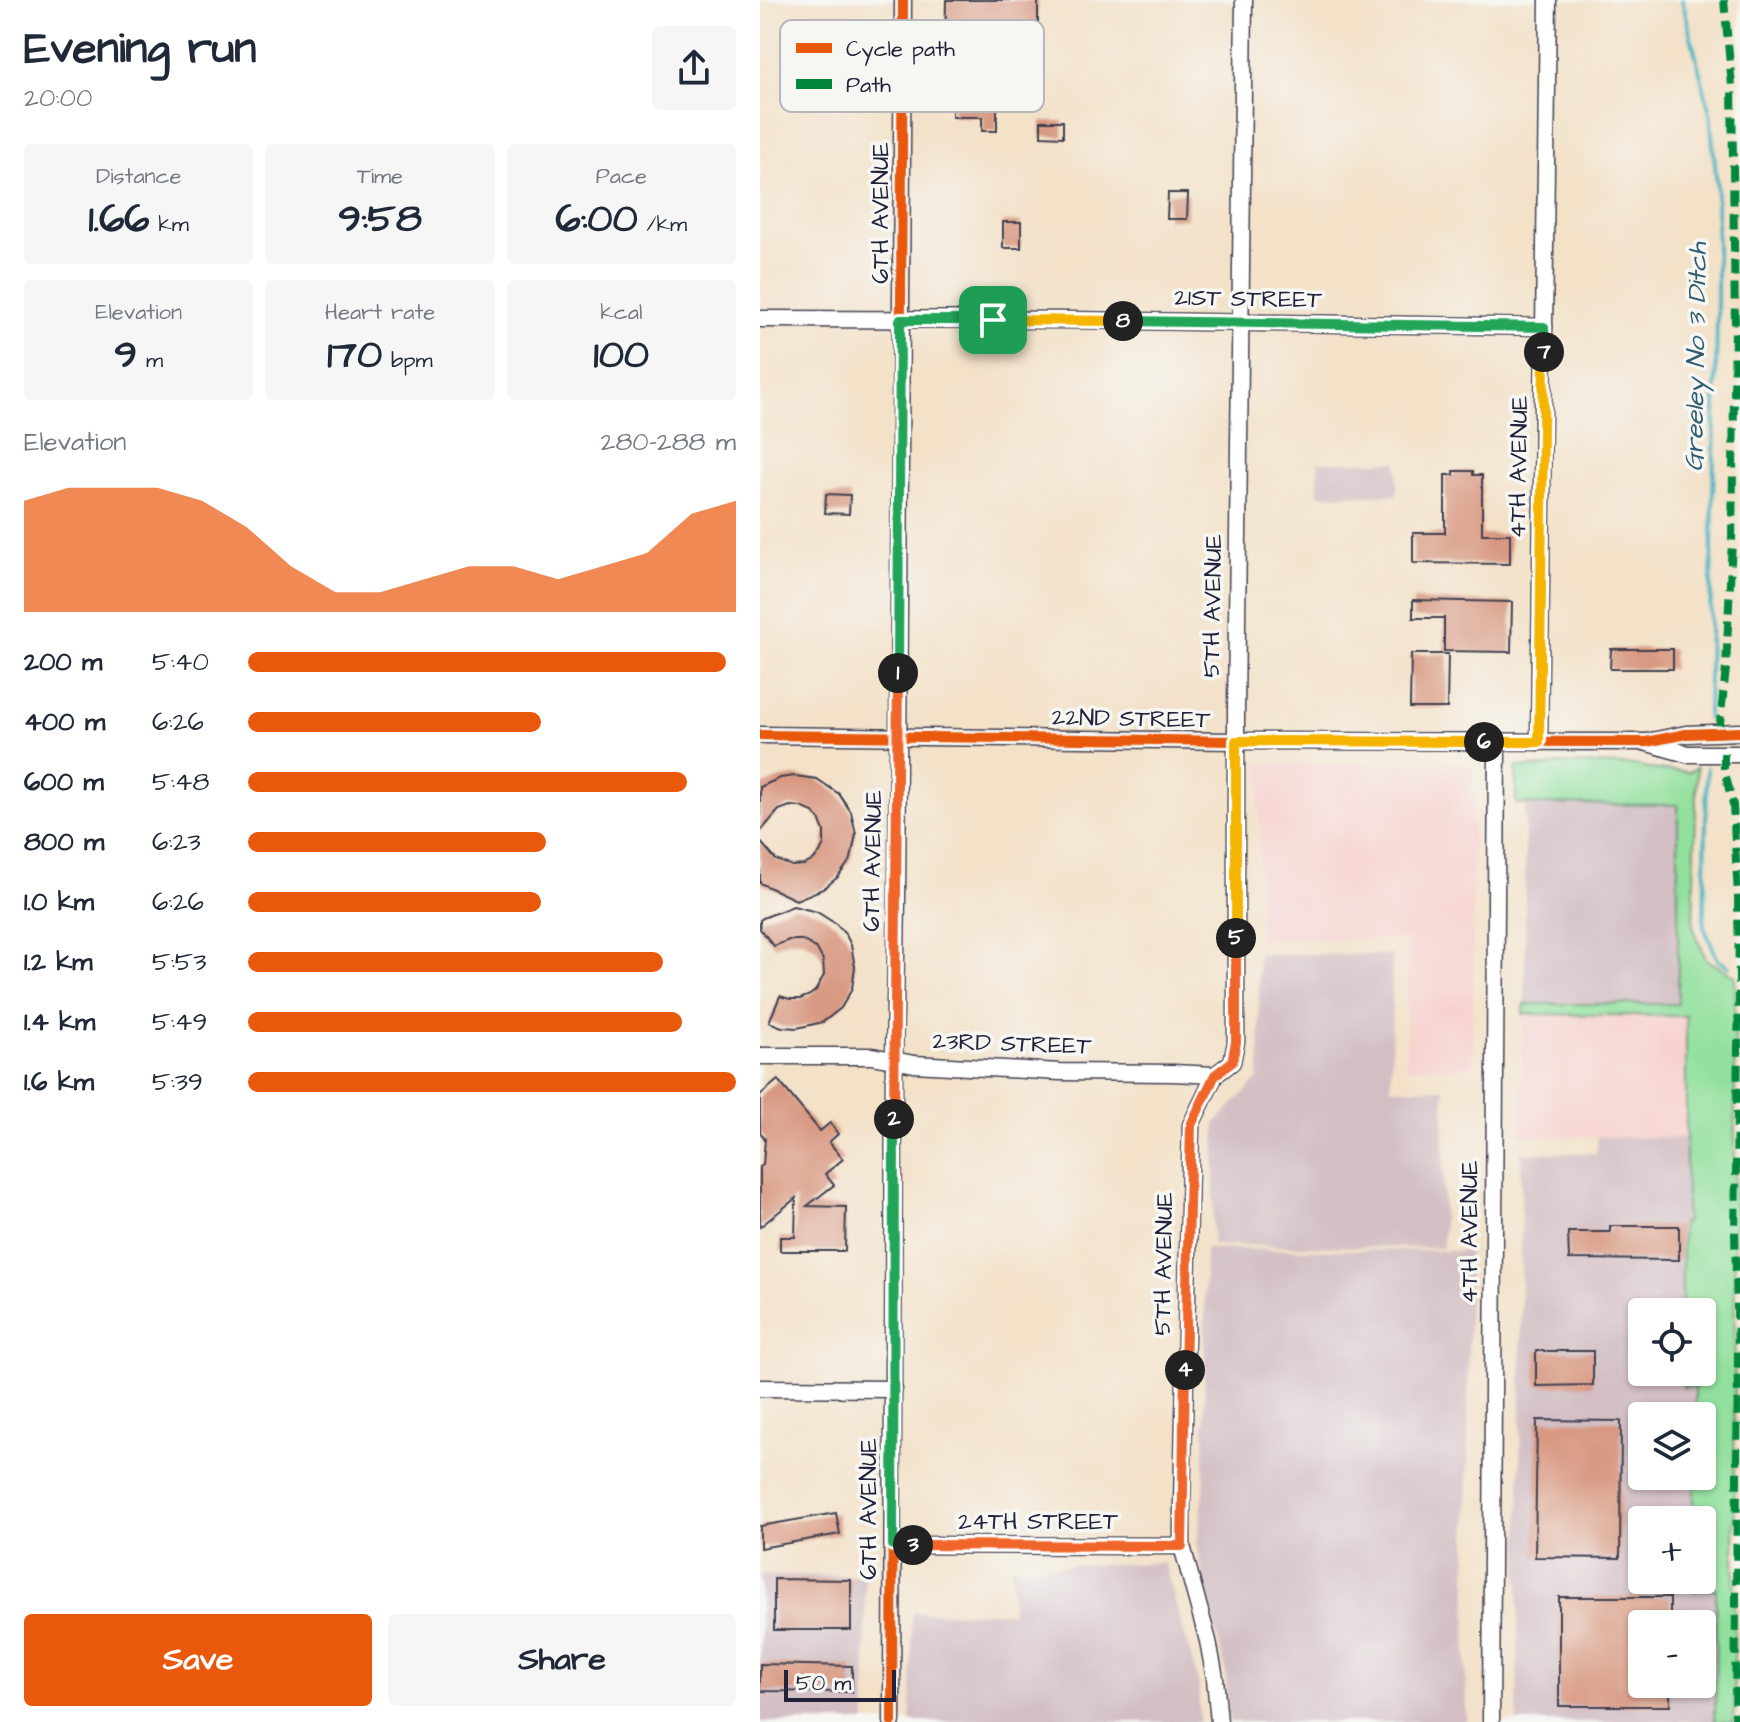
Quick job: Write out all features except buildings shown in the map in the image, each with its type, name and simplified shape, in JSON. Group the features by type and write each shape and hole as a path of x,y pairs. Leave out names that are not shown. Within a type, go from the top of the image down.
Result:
{"street":[{"name":"6TH AVENUE","path":"903,0 903,20"},
{"name":"5TH AVENUE","path":"1219,1722 1208,1641 1182,1546 1191,1125 1215,1075 1232,1062 1236,1042 1244,0"},
{"name":"4TH AVENUE","path":"1539,742 1548,0"},
{"name":"6TH AVENUE","path":"892,1722 902,112"},
{"name":"21ST STREET","path":"760,319 1544,327"},
{"name":"22ND STREET","path":"760,735 1646,742 1686,734 1740,732"},
{"name":"4TH AVENUE","path":"1491,1722 1497,742"},
{"name":"22ND STREET","path":"1646,742 1687,754 1740,754"},
{"name":"23RD STREET","path":"760,1056 872,1056 914,1064 1060,1072 1215,1075"},
{"path":"760,1388 894,1389"},
{"name":"24TH STREET","path":"893,1545 1182,1546"}],"shaded area":[{"path":"1318,462 1397,462 1397,495 1318,495"},
{"path":"1259,763 1467,764 1473,770 1473,1067 1406,1068 1407,940 1259,939"},
{"path":"1525,805 1678,805 1679,1005 1525,1004"},
{"path":"1258,954 1392,955 1391,1088 1444,1089 1443,1248 1212,1245 1216,1122 1258,1079"},
{"path":"1523,1014 1686,1016 1685,1138 1521,1136"},
{"path":"1598,1137 1685,1138 1686,1223 1682,1223 1682,1298 1628,1298 1628,1386 1695,1386 1695,1402 1628,1402 1628,1490 1694,1490 1694,1506 1628,1506 1628,1594 1716,1594 1716,1610 1628,1610 1628,1698 1715,1698 1715,1722 1517,1722 1521,1153 1596,1153"},
{"path":"1205,1249 1469,1251 1466,1722 1229,1722 1225,1667 1197,1543 1204,1491"},
{"path":"1164,1563 1199,1685 1199,1722 911,1722 912,1613 1012,1612 1011,1567"},
{"path":"760,1575 865,1576 866,1722 760,1722"}],"green space":[{"path":"1558,764 1636,765 1689,772 1697,767 1693,927 1706,959 1735,976 1734,1722 1715,1722 1716,1506 1694,1506 1694,1490 1716,1490 1716,1402 1695,1402 1695,1387 1683,1387 1716,1386 1716,1298 1682,1298 1682,1223 1686,1222 1686,1016 1523,1014 1525,1004 1678,1004 1678,805 1516,804 1516,767"}],"waterway":[{"name":"Greeley No 3 Ditch","path":"1682,0 1710,113 1717,186 1708,719"},
{"path":"1707,768 1704,927 1718,960 1729,967"}],"marked path":[{"path":"1719,732 1726,669 1732,540 1735,326 1732,86 1724,0"},
{"path":"1724,753 1724,769 1733,805 1738,897 1735,1722"}],"cycle path":[{"path":"903,0 903,20"},
{"path":"892,1722 902,112"},
{"path":"760,735 1646,742 1686,734 1740,732"}],"route":[{"path":"900,320 993,320 1544,327 1539,742 1236,741 1236,1042 1232,1062 1215,1075 1191,1125 1182,1546 893,1545 900,320"}]}
